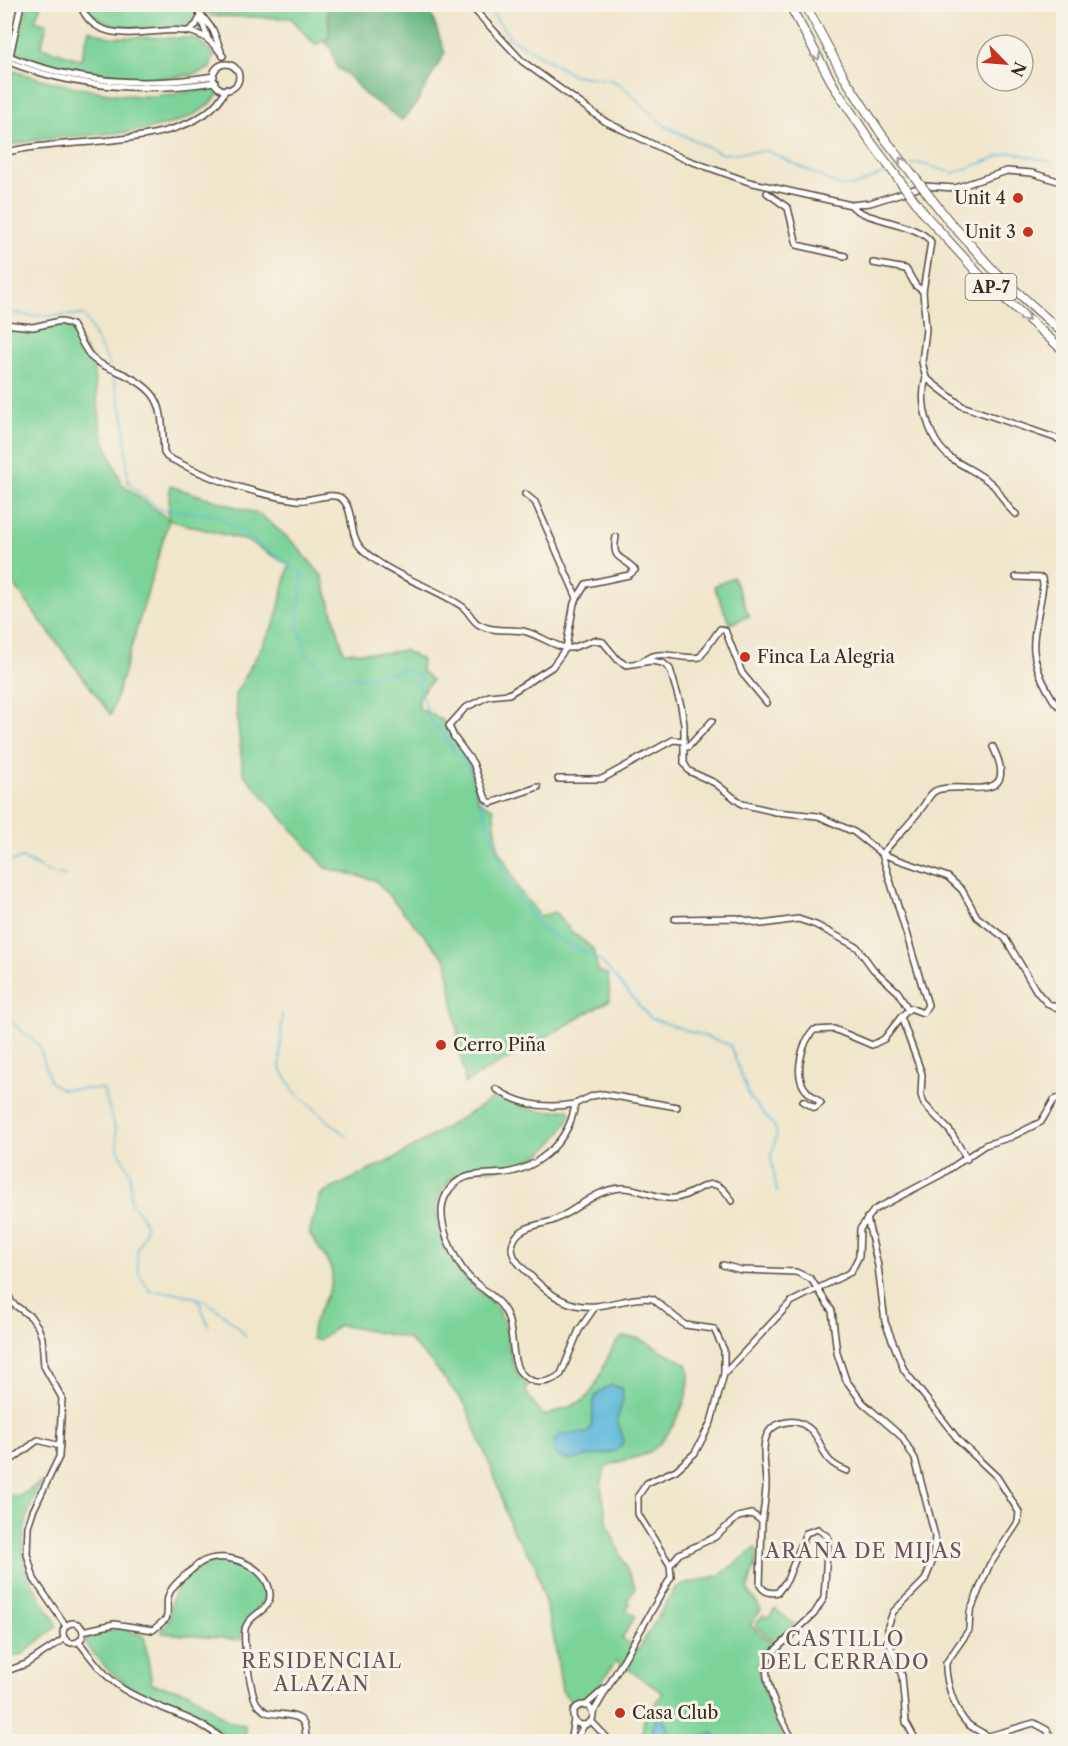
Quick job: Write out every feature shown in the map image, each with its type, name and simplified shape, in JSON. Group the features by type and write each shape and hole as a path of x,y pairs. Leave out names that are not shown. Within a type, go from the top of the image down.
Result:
{"highway":[{"name":"AP-7","path":"789,4 835,88 871,142 926,216 986,282 1064,351"},
{"name":"AP-7","path":"805,4 844,77 882,135 948,220 996,273 1064,334"}],"street":[{"path":"4,84 7,58 21,4"},
{"path":"80,4 88,20 106,30 144,33 187,32 208,39"},
{"path":"470,4 522,61 553,86 619,129 706,168 771,187 851,205 870,203 924,186 955,188 1007,171 1032,173 1064,183"},
{"path":"195,7 208,39 223,57"},
{"path":"195,7 213,30 225,64"},
{"path":"187,32 196,25 200,17"},
{"path":"7,58 78,77 114,82 148,83 214,79 226,89"},
{"path":"4,153 70,141 144,136 174,130 203,117 221,99 226,89 237,84 239,76 236,69 225,64 218,67 214,79"},
{"path":"767,192 788,208 797,245 845,256"},
{"path":"851,205 858,213 880,217 929,239 931,247 923,291 926,330 922,362 926,378 922,398 925,415 945,452 954,460 979,473 996,488 1016,514"},
{"path":"873,263 906,269 916,286 923,291"},
{"path":"4,324 33,327 60,321 72,325 92,357 103,366 137,380 154,394 161,414 164,453 167,458 207,476 275,495 298,500 338,497 348,508 355,541 384,566 465,609 477,624 508,631 523,631 566,648 594,639 603,642 618,660 626,665 641,662 663,663 670,669 681,706 684,762 689,771 715,783 742,804 776,812 818,816 854,831 882,854 948,877 956,883 976,917 999,931 1005,938 1022,969 1042,998 1064,1011"},
{"path":"926,378 962,406 1064,441"},
{"path":"525,494 535,502 576,598"},
{"path":"538,787 491,803 486,799 473,763 449,726 465,708 489,696 509,694 552,667 566,648 576,598 586,584 594,580 633,573 633,567 615,553 616,537"},
{"path":"1016,577 1042,578 1033,656 1036,669 1056,704 1064,708"},
{"path":"641,662 650,656 660,654 700,657 714,633 720,629 725,630 742,673 767,703"},
{"path":"558,779 602,779 673,740 688,747 712,721"},
{"path":"882,854 914,819 932,792 942,789 986,788 995,784 1001,775 1001,763 993,747"},
{"path":"675,919 694,920 720,917 762,924 798,919 816,925 856,947 873,969 898,992 908,1009 923,1013 928,1005 882,854"},
{"path":"802,1101 815,1108 819,1107 820,1103 804,1089 801,1077 803,1047 814,1030 834,1029 872,1045 884,1039 908,1009"},
{"path":"901,1017 922,1074 921,1095 924,1104 950,1131 968,1158"},
{"path":"496,1089 515,1100 536,1106 559,1107 603,1094 677,1107"},
{"path":"723,1374 781,1311 818,1288 846,1276 855,1267 859,1256 860,1229 874,1210 968,1158 985,1145 1011,1137 1041,1122 1054,1100 1064,1096"},
{"path":"575,1104 563,1136 544,1156 512,1172 475,1173 461,1179 445,1196 441,1217 445,1233 468,1275 495,1297 506,1314 514,1338 515,1366 526,1378 544,1382 561,1374 579,1330 595,1307"},
{"path":"591,1721 592,1713 610,1681 669,1583 670,1565 638,1514 638,1496 647,1483 676,1470 695,1453 711,1422 723,1374 724,1350 714,1329 685,1325 653,1299 646,1298 595,1307 577,1305 558,1298 526,1272 512,1254 513,1243 521,1232 554,1220 592,1196 613,1189 632,1188 663,1198 675,1198 711,1184 723,1188 732,1201"},
{"path":"867,1218 878,1266 885,1322 904,1370 960,1442 997,1477 1019,1512 1018,1522 986,1573 970,1612 969,1630 946,1663 949,1690 960,1714 968,1724 991,1739 1034,1723 1047,1730 1053,1742"},
{"path":"723,1265 741,1270 801,1273 811,1279 832,1311 837,1353 846,1380 863,1403 897,1432 908,1445 918,1467 932,1522 935,1549 930,1570 919,1588 893,1612 888,1626 889,1642 902,1676 906,1722 917,1742"},
{"path":"4,1285 12,1303 31,1317 42,1338 44,1365 62,1398 57,1464 33,1511 28,1526 27,1554 34,1579 66,1626"},
{"path":"794,1742 768,1681 766,1663 770,1655 814,1614 824,1598 828,1537 818,1529 806,1533 782,1588 778,1592 769,1593 760,1585 766,1483 763,1443 766,1436 776,1426 791,1421 804,1425 814,1434 822,1453 829,1461 847,1471"},
{"path":"4,1462 10,1461 38,1440 60,1446"},
{"path":"670,1565 679,1554 715,1537 742,1515 752,1514 762,1521"},
{"path":"83,1631 114,1624 153,1630 166,1619 168,1595 172,1589 198,1564 214,1556 240,1560 258,1573 267,1584 270,1595 265,1608 248,1623 244,1635 255,1700 266,1712 288,1713 299,1718 306,1728 305,1742"},
{"path":"66,1626 76,1623 83,1631"},
{"path":"66,1626 64,1639 69,1643 78,1642"},
{"path":"78,1642 83,1631"},
{"path":"4,1672 26,1664 64,1639"},
{"path":"78,1642 108,1677 124,1689 204,1725 226,1742"},
{"path":"570,1742 576,1709 585,1706 610,1681"},
{"path":"585,1706 592,1713"},
{"path":"574,1718 578,1724 584,1725"},
{"path":"575,1742 584,1725 591,1721"},
{"path":"591,1721 611,1742"}],"green space":[{"path":"27,5 41,5 35,20 47,24 41,47 81,60 89,30 109,37 196,38 214,55 210,68 168,78 113,76 58,66 16,52"},
{"path":"84,5 186,5 192,11 193,19 189,25 161,29 132,29 105,23 94,16"},
{"path":"198,5 327,5 330,37 315,45 291,18 212,16"},
{"path":"327,5 428,5 445,53 415,105 402,120 364,94 348,75 337,68 331,48 323,41 330,37"},
{"path":"14,71 77,88 126,95 160,96 216,88 220,92 203,109 179,121 152,128 30,141 5,147 5,102"},
{"path":"57,324 72,328 92,361 102,435 122,484 168,519 170,486 261,515 295,544 322,576 344,652 387,653 404,650 422,660 421,671 432,680 419,696 419,709 434,715 455,733 472,771 478,801 493,808 498,847 520,891 540,916 555,912 570,930 593,949 598,971 608,975 610,1000 465,1083 447,961 375,880 326,868 243,773 235,695 275,622 289,565 247,541 169,520 111,715 5,573 5,327 38,330"},
{"path":"733,577 749,616 730,624 714,586"},
{"path":"497,1096 531,1109 559,1111 568,1109 571,1113 551,1145 532,1159 508,1167 463,1172 449,1182 441,1193 437,1206 437,1220 447,1249 466,1280 495,1306 501,1315 515,1367 527,1384 526,1392 541,1414 547,1415 569,1407 589,1395 611,1352 622,1337 638,1338 687,1364 689,1374 685,1400 673,1426 665,1437 648,1453 605,1468 601,1487 608,1526 635,1587 627,1602 630,1604 626,1610 635,1616 622,1638 638,1650 676,1587 720,1575 756,1548 757,1559 748,1590 761,1610 750,1625 772,1643 757,1666 774,1720 785,1741 641,1741 644,1720 663,1693 616,1661 591,1697 575,1706 562,1691 553,1633 535,1564 511,1528 495,1478 466,1406 432,1363 407,1338 339,1325 319,1340 312,1339 312,1329 331,1286 332,1278 329,1265 309,1233 321,1194 399,1156"},
{"path":"41,1482 26,1521 24,1555 34,1586 56,1622 56,1627 23,1654 5,1659 5,1495 20,1496"},
{"path":"221,1559 242,1564 266,1588 266,1601 246,1622 241,1640 163,1633 161,1630 170,1618 176,1589 200,1568"},
{"path":"775,1609 794,1624 775,1642 755,1625 763,1615 768,1618"},
{"path":"120,1628 144,1636 152,1684 189,1692 229,1722 245,1725 245,1735 253,1736 252,1741 232,1741 198,1716 130,1687 107,1669 85,1643 90,1635"}],"water":[{"path":"612,1385 622,1389 623,1399 617,1420 624,1441 621,1446 613,1452 573,1460 560,1457 553,1451 554,1441 561,1434 588,1433 597,1394"},
{"path":"661,1717 675,1739 689,1741 650,1741 656,1718"},
{"path":"711,1733 715,1735 716,1741 689,1741"}],"waterway":[{"path":"486,4 510,38 573,75 611,80 622,86 665,126 722,154 768,151 840,186 855,186 889,171"},
{"path":"911,165 919,163 954,173 1011,152 1051,162"},
{"path":"4,311 31,316 84,315 110,366"},
{"path":"111,371 124,418 128,483 159,509 217,515 303,575 297,622 307,656 331,676 360,678 408,670 421,677 419,688 431,721 444,734 455,753 464,760 473,777 505,877 541,929 601,961 650,1018 730,1045 750,1098 773,1124 777,1134 771,1157 777,1192"},
{"path":"4,864 22,858 52,874 66,875"},
{"path":"282,1013 280,1068 295,1092 346,1136"},
{"path":"4,1016 39,1045 50,1082 61,1089 103,1089 116,1131 118,1148 130,1173 131,1203 144,1221 145,1228 137,1253 137,1263 140,1275 150,1291 181,1294 204,1301 224,1314 246,1336"},
{"path":"198,1299 208,1326"}],"place":[{"name":"Unit 4","path":"1018,198"},
{"name":"Unit 3","path":"1028,232"},
{"name":"Finca La Alegria","path":"745,657"},
{"name":"Cerro Piña","path":"441,1045"},
{"name":"Casa Club","path":"620,1713"}],"district":[{"name":"ARANA DE MIJAS","path":"864,1551"},
{"name":"CASTILLO DEL CERRADO","path":"845,1650"},
{"name":"RESIDENCIAL ALAZAN","path":"322,1672"}]}
